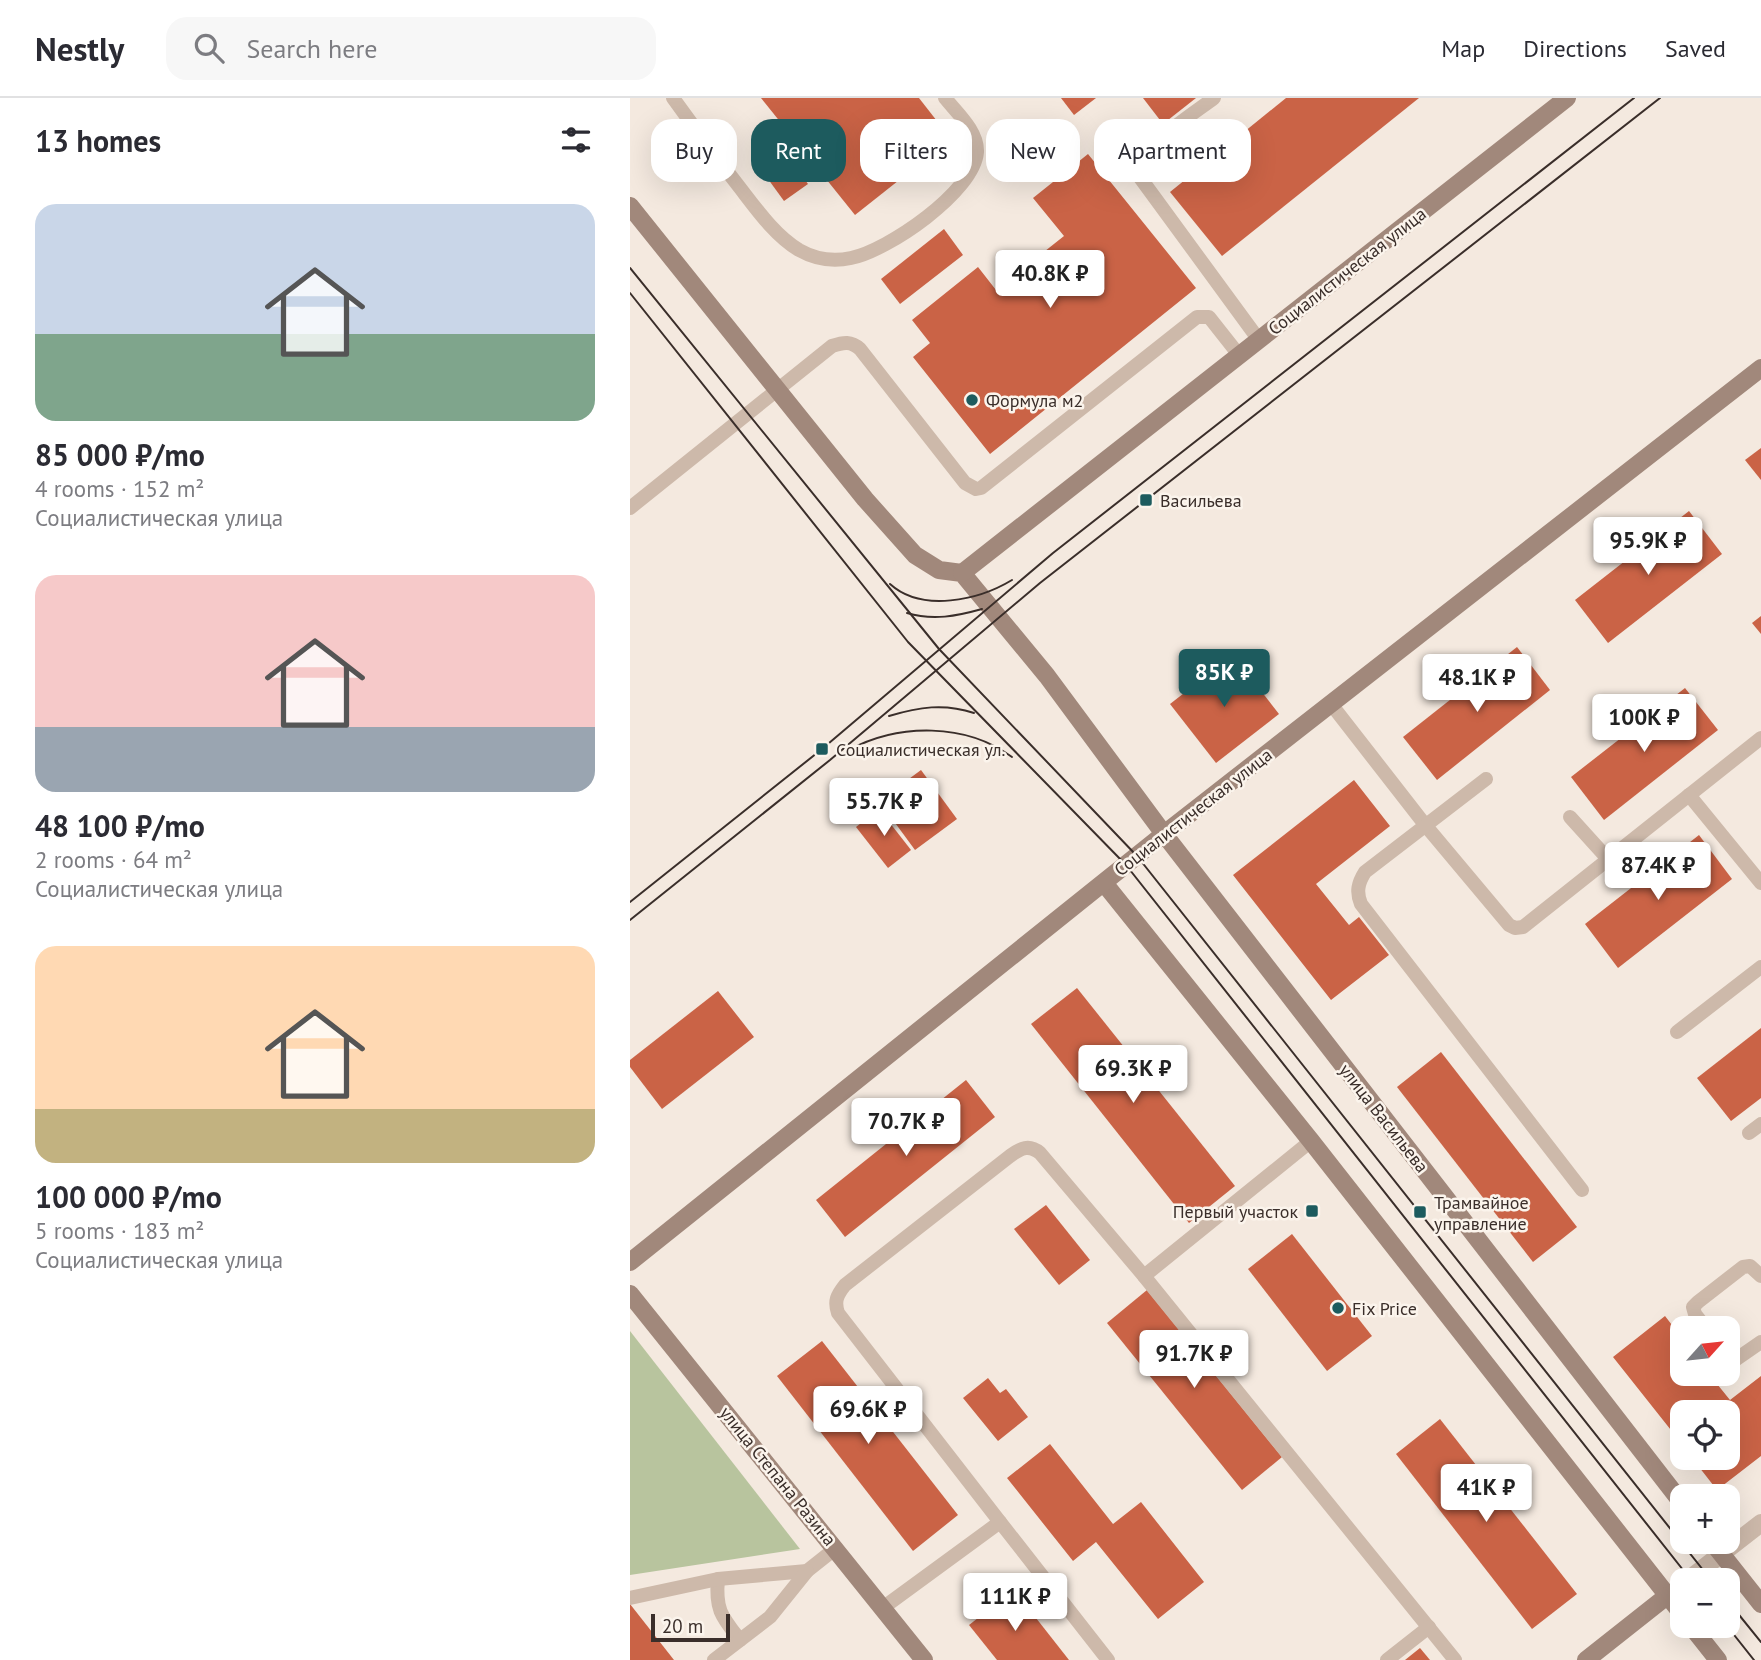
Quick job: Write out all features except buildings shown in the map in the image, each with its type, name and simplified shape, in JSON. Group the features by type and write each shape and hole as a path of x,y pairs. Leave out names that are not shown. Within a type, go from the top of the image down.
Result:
{"main road":[{"name":"Социалистическая улица","path":"962,573 1567,98"},
{"path":"630,206 865,499 915,555 939,569 962,573"},
{"name":"Социалистическая улица","path":"630,1262 1164,834 1761,368"},
{"name":"улица Васильева","path":"962,573 1047,676 1164,834 1670,1488"},
{"path":"1104,883 1670,1585"},
{"name":"улица Степана Разина","path":"630,1294 924,1660"},
{"path":"1722,1554 1761,1604"},
{"path":"1586,1660 1670,1595"},
{"path":"1701,1638 1718,1660"}],"street":[{"path":"1740,1535 1761,1523"},
{"path":"1699,1568 1712,1554"}],"lane":[{"path":"673,98 759,212 783,238 800,250 821,259 836,260 852,258 891,242 947,201 964,182 973,166 977,151 974,135 945,98"},
{"path":"1214,98 1147,150 1137,162 1136,172 1259,340"},
{"path":"630,508 832,346 853,343 860,349 965,483 976,489 1197,317 1209,317 1239,355"},
{"path":"1331,704 1426,827 1509,925 1515,928 1523,926 1761,738"},
{"path":"1486,779 1366,872 1360,879 1357,895 1361,904 1582,1190"},
{"path":"1689,794 1761,883"},
{"path":"1570,817 1608,859"},
{"path":"1676,1032 1761,967"},
{"path":"1749,1133 1761,1124"},
{"path":"1144,1276 1311,1141"},
{"path":"1108,1660 838,1313 835,1305 839,1292 845,1285 1018,1150 1027,1147 1040,1153 1144,1276 1455,1660"},
{"path":"1697,1316 1693,1307 1743,1267 1750,1266 1761,1276"},
{"path":"1740,1357 1761,1342"},
{"path":"884,1607 1000,1522"},
{"path":"714,1660 770,1617 807,1571 836,1548"},
{"path":"630,1598 718,1579 807,1571"},
{"path":"718,1579 718,1607 740,1640"},
{"path":"1387,1660 1429,1627"}],"green space":[{"path":"630,1331 800,1549 630,1575"}],"tram line":[{"path":"630,902 822,749 1053,553 1634,98"},
{"path":"630,920 830,760 1040,583 1660,98"},
{"path":"630,268 939,649 1137,856 1701,1568"},
{"path":"630,293 908,642 1126,865 1682,1568"},
{"path":"890,584 903,593 934,601 967,598 1012,580"},
{"path":"907,613 945,617 982,609"},
{"path":"889,716 932,707 974,713"},
{"path":"849,750 889,735 932,731 974,738 1012,757"},
{"path":"1740,1616 1761,1642"},
{"path":"1737,1638 1754,1660"}],"place":[{"name":"Формула м2","path":"972,400"},
{"name":"Васильева","path":"1146,500"},
{"name":"Социалистическая ул.","path":"822,749"},
{"name":"Первый участок","path":"1312,1211"},
{"name":"Трамвайное управление","path":"1420,1212"},
{"name":"Fix Price","path":"1338,1308"}]}
